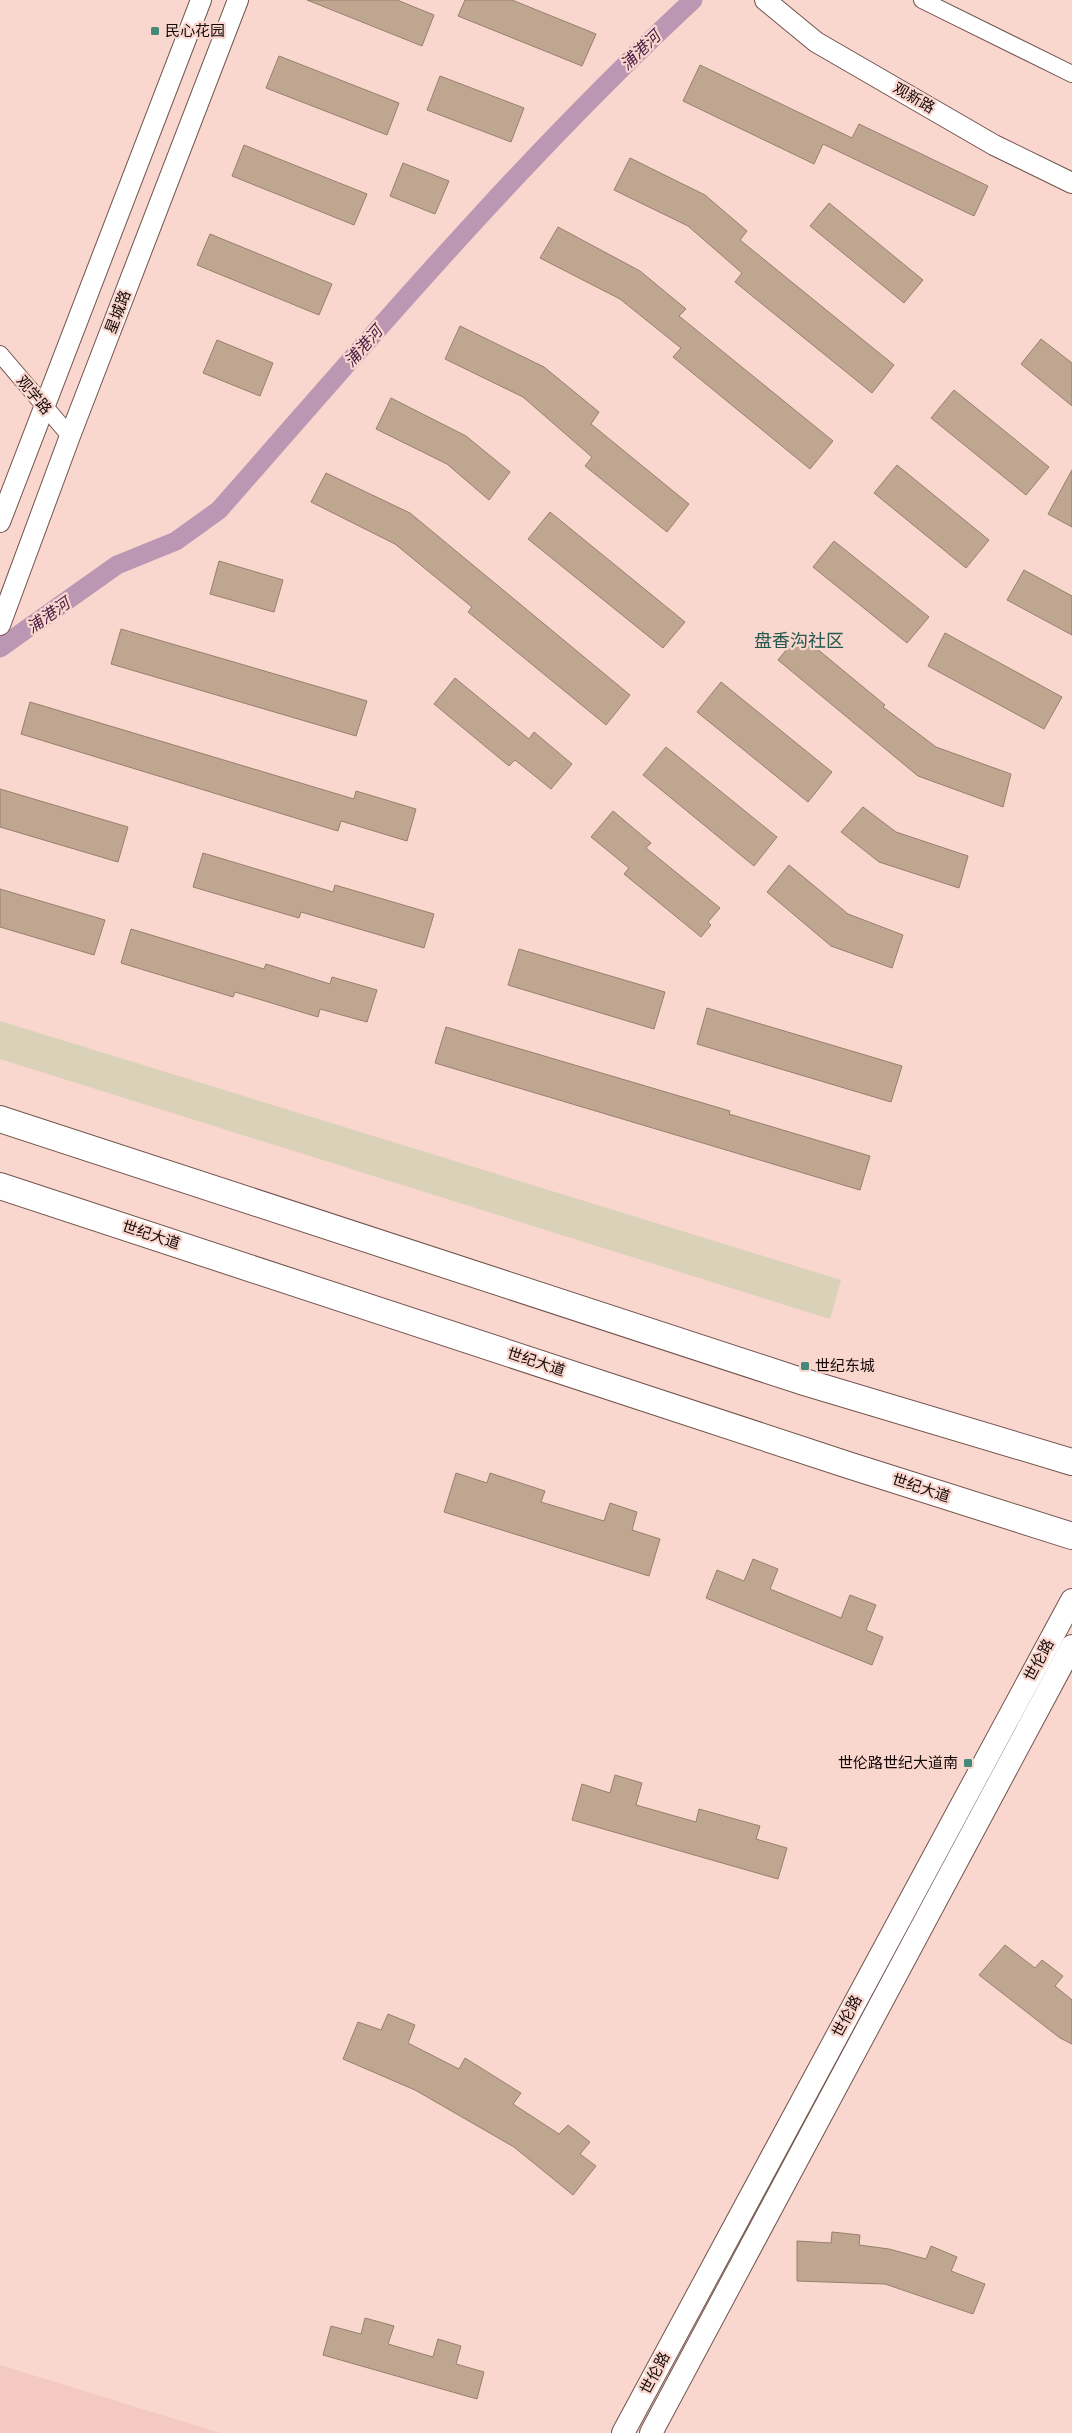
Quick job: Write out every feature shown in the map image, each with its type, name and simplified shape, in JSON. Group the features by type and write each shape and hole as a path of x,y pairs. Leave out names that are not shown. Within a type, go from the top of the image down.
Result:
{"main road":[{"path":"0,1119 791,1378 1072,1462"},
{"name":"世纪大道","path":"0,1186 839,1462 1072,1536"},
{"name":"世伦路","path":"623,2433 1072,1600"},
{"name":"世伦路","path":"651,2433 1072,1646"}],"street":[{"path":"0,522 202,0"},
{"name":"星城路","path":"0,626 70,436 238,0"},
{"name":"观新路","path":"765,0 816,42 994,145 1072,183"},
{"path":"922,0 1072,74"},
{"name":"观学路","path":"0,354 44,408 70,436"}],"shaded area":[{"path":"0,1021 841,1280 830,1319 0,1059"},
{"path":"0,2365 220,2433 0,2433"}],"building":[{"path":"307,0 397,0 434,15 422,46"},
{"path":"465,0 512,0 596,34 582,66 458,16"},
{"path":"279,56 399,103 387,135 266,88"},
{"path":"700,65 852,138 859,124 988,186 974,216 823,144 814,164 683,101"},
{"path":"440,76 524,108 511,142 427,110"},
{"path":"244,145 367,194 354,225 232,176"},
{"path":"630,158 705,195 747,231 740,240 894,365 872,393 735,282 742,273 688,226 614,190"},
{"path":"403,163 449,181 435,214 390,196"},
{"path":"829,203 923,280 904,303 810,226"},
{"path":"558,227 640,271 686,309 679,316 833,441 810,469 673,357 681,348 620,299 540,258"},
{"path":"210,234 332,284 319,315 197,265"},
{"path":"460,326 544,367 599,412 591,424 689,504 667,532 585,466 592,457 523,397 445,359"},
{"path":"1041,339 1072,363 1072,406 1021,364"},
{"path":"217,340 273,363 260,396 203,373"},
{"path":"954,390 1049,467 1026,495 931,418"},
{"path":"391,398 466,436 510,472 489,500 447,464 376,429"},
{"path":"897,465 989,540 966,568 874,493"},
{"path":"1072,470 1072,527 1048,514"},
{"path":"326,473 410,513 630,695 606,725 468,612 472,607 395,544 311,502"},
{"path":"550,512 685,622 663,648 528,539"},
{"path":"834,541 929,617 907,643 813,567"},
{"path":"219,561 283,580 274,612 210,594"},
{"path":"1024,570 1072,596 1072,635 1007,600"},
{"path":"121,629 367,701 356,736 111,664"},
{"path":"945,633 1062,697 1044,729 928,666"},
{"path":"799,634 885,705 883,707 936,747 1011,774 1003,807 918,776 778,660"},
{"path":"455,678 529,739 534,732 572,764 551,789 515,760 509,766 434,704"},
{"path":"721,682 832,772 808,802 697,712"},
{"path":"30,702 354,799 356,791 416,809 407,841 341,821 338,831 21,734"},
{"path":"666,747 777,837 754,866 643,775"},
{"path":"0,789 128,827 118,862 0,827"},
{"path":"863,807 896,832 968,856 959,888 879,862 841,832"},
{"path":"613,811 651,843 646,848 720,908 708,922 711,925 701,937 624,874 629,868 591,837"},
{"path":"203,853 333,892 335,885 434,914 424,948 301,912 299,918 193,887"},
{"path":"789,865 848,914 903,935 892,968 831,946 767,892"},
{"path":"0,889 105,920 94,955 0,927"},
{"path":"131,929 264,969 266,964 330,984 332,977 377,990 367,1022 320,1009 318,1017 235,992 233,997 121,963"},
{"path":"519,949 665,992 654,1029 508,985"},
{"path":"707,1008 902,1066 891,1102 697,1044"},
{"path":"446,1027 730,1111 729,1114 870,1156 860,1190 435,1063"},
{"path":"456,1473 487,1483 490,1473 545,1491 541,1502 604,1521 610,1503 637,1512 632,1530 660,1539 649,1576 444,1512"},
{"path":"753,1559 778,1569 770,1589 841,1618 850,1595 876,1605 866,1630 883,1637 872,1665 706,1598 717,1570 744,1581"},
{"path":"615,1775 642,1783 636,1805 696,1822 699,1809 760,1826 756,1839 787,1848 778,1879 572,1820 582,1784 610,1793"},
{"path":"1005,1945 1035,1968 1042,1960 1063,1976 1055,1986 1072,2000 1072,2044 1060,2038 979,1975"},
{"path":"388,2014 415,2025 408,2043 459,2069 465,2058 521,2093 513,2104 559,2134 568,2125 590,2142 580,2154 596,2166 573,2195 514,2147 415,2090 343,2059 358,2022 381,2030"},
{"path":"832,2232 860,2235 859,2245 889,2249 926,2259 931,2246 957,2257 951,2271 985,2284 973,2314 885,2284 797,2281 797,2241 831,2243"},
{"path":"365,2318 394,2326 388,2344 433,2357 438,2339 461,2346 456,2364 484,2372 477,2399 323,2355 331,2326 361,2334"}],"waterway":[{"name":"浦港河","path":"0,648 117,565 176,541 219,510 391,314 509,185 630,60 693,0"}],"place":[{"name":"民心花园","path":"155,31"},
{"name":"世纪东城","path":"805,1366"},
{"name":"世伦路世纪大道南","path":"968,1763"}],"district":[{"name":"盘香沟社区","path":"799,641"}]}
